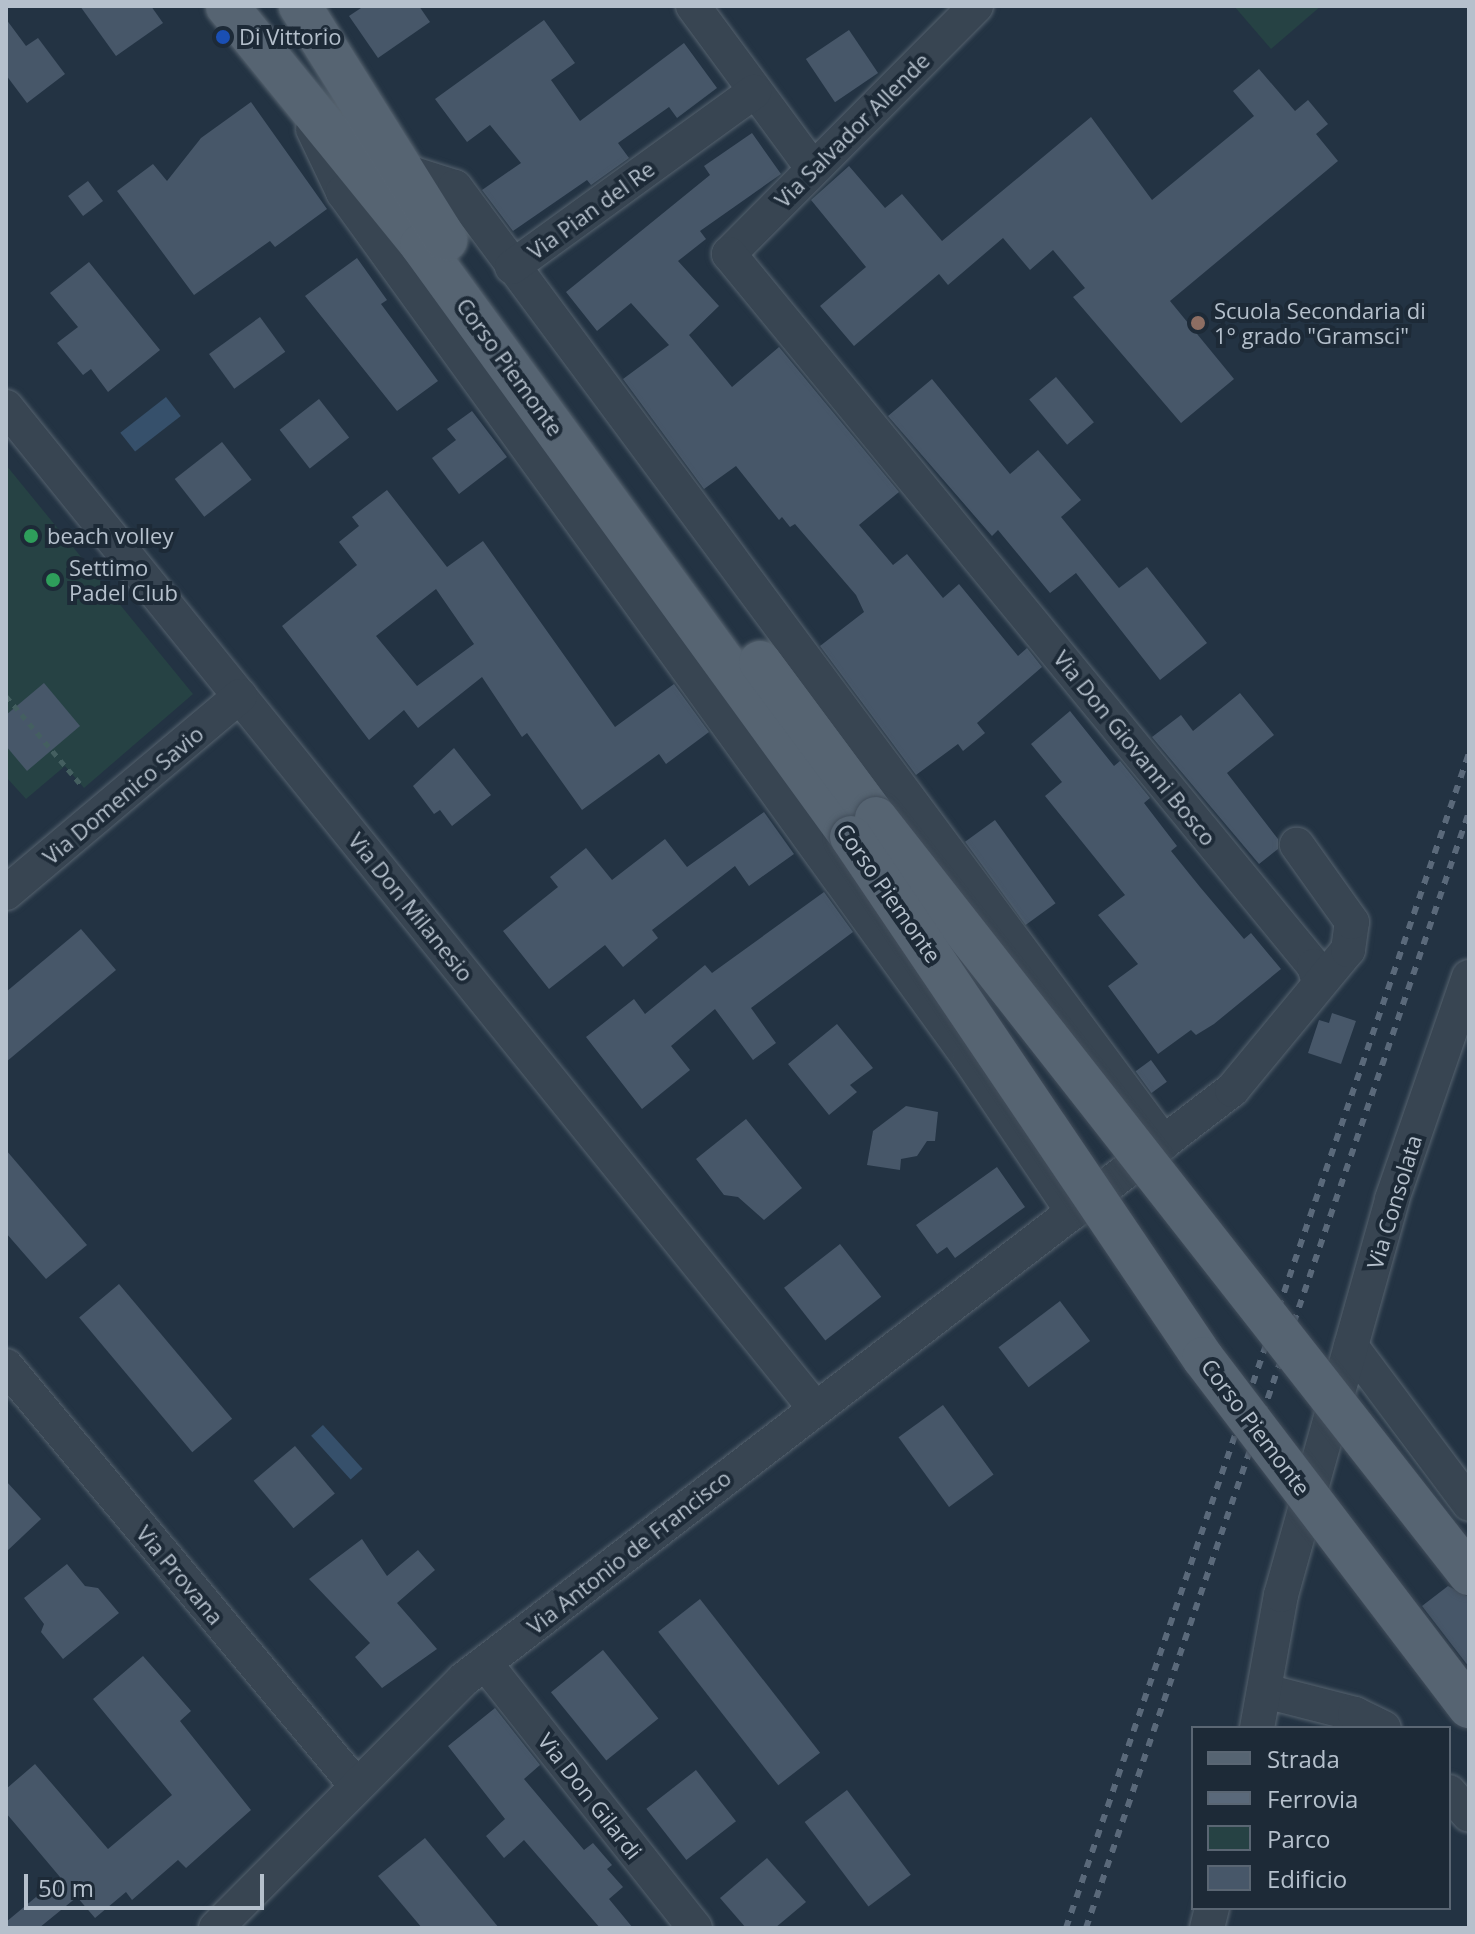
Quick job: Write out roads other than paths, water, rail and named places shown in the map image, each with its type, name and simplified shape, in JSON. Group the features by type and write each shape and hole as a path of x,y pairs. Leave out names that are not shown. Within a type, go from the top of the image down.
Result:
{"main road":[{"name":"Corso Piemonte","path":"227,6 421,245 864,828 1469,1574"},
{"name":"Corso Piemonte","path":"300,6 437,229 864,828 1203,1358 1469,1707"}],"street":[{"path":"693,6 813,169"},
{"name":"Via Salvador Allende","path":"729,254 976,6"},
{"name":"Corso Piemonte","path":"294,89 343,192 959,1045 1073,1212"},
{"name":"Via Pian del Re","path":"404,171 455,187 512,267 754,92"},
{"name":"Via Don Giovanni Bosco","path":"729,254 1314,966 1319,982"},
{"path":"512,267 1164,1143"},
{"name":"Via Don Milanesio","path":"6,407 815,1408"},
{"name":"Via Domenico Savio","path":"6,893 240,696"},
{"path":"1073,1212 1164,1143 1254,1068 1309,1002 1319,982 1348,950 1352,922 1297,845"},
{"name":"Via Consolata","path":"1257,1726 1281,1595 1392,1199 1469,977"},
{"name":"Via Antonio de Francisco","path":"216,1928 355,1784 485,1663 1073,1212"},
{"path":"1351,1346 1469,1504"},
{"name":"Via Provana","path":"6,1366 355,1784"},
{"name":"Via Don Gilardi","path":"485,1663 695,1928"},
{"path":"1265,1691 1355,1714 1380,1726"},
{"path":"1451,1794 1469,1815"}],"water":[{"path":"166,397 181,416 135,452 120,433"},
{"path":"323,1425 362,1469 351,1480 311,1436"}],"railway":[{"path":"1066,1928 1469,753"},
{"path":"1086,1928 1469,812"}],"place":[{"name":"Di Vittorio","path":"223,37"},
{"name":"Scuola Secondaria di 1° grado \"Gramsci\"","path":"1198,323"},
{"name":"beach volley","path":"31,536"},
{"name":"Settimo Padel Club","path":"53,580"}]}
